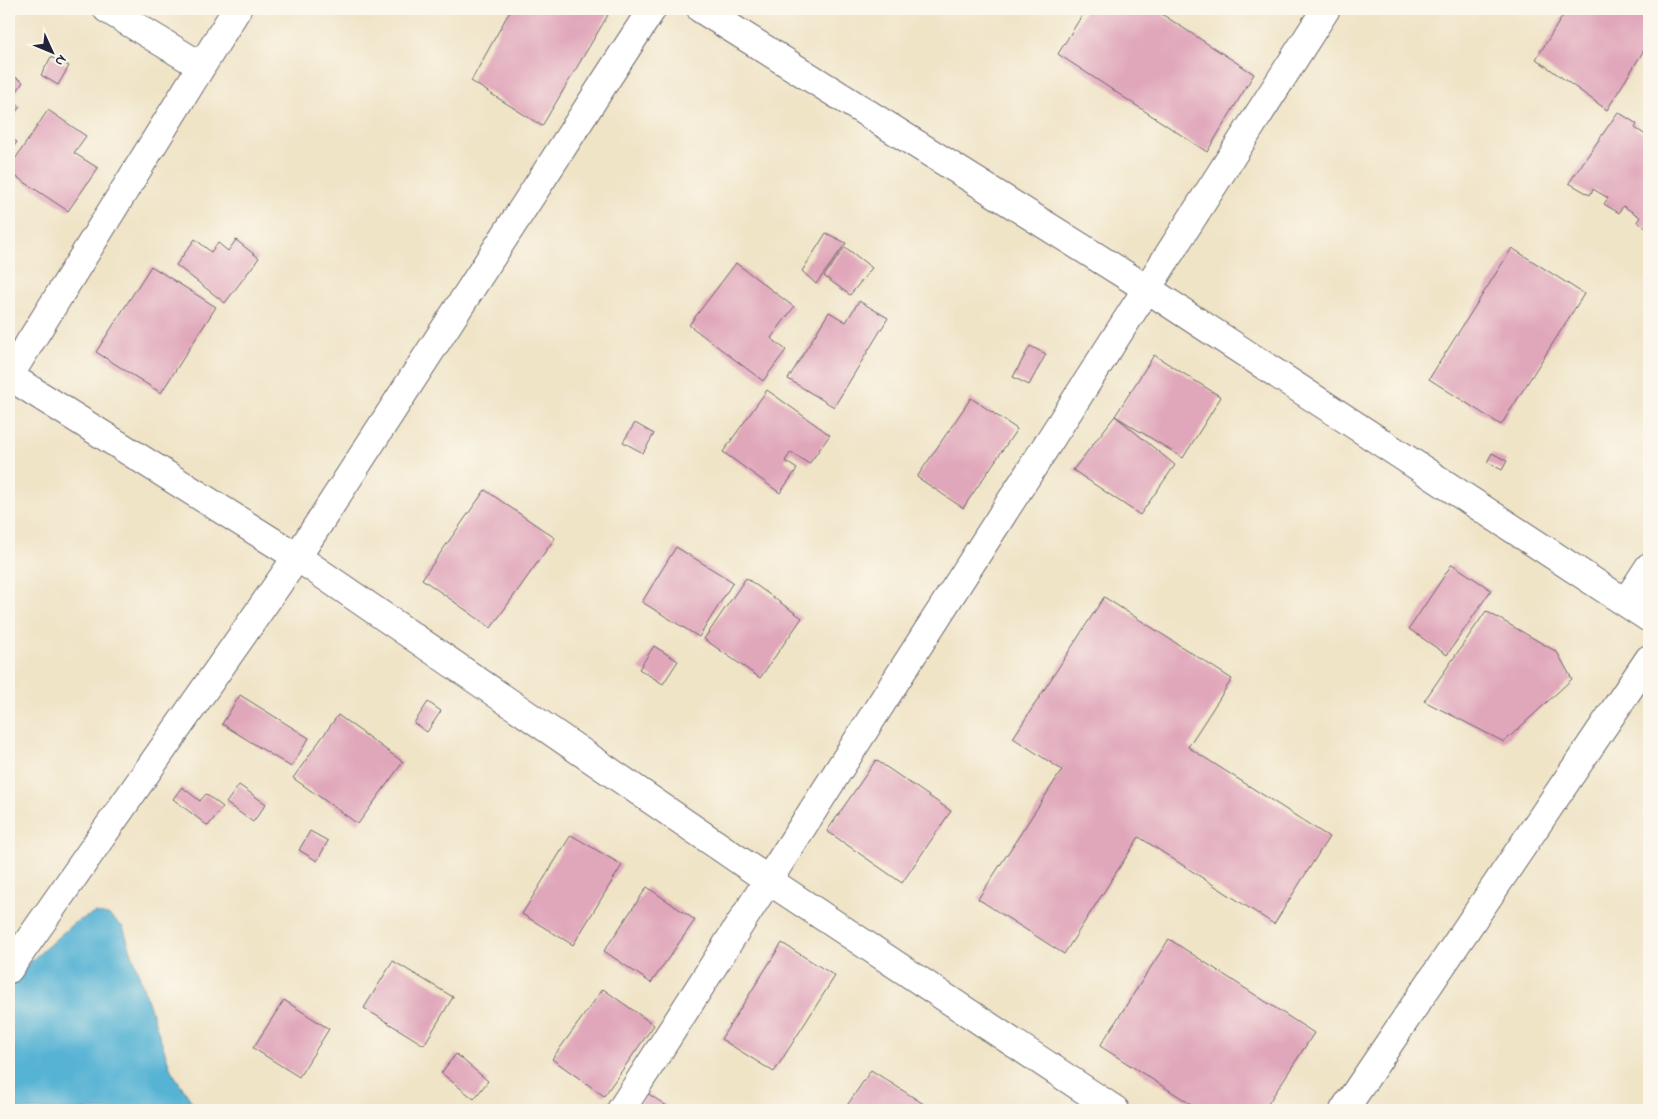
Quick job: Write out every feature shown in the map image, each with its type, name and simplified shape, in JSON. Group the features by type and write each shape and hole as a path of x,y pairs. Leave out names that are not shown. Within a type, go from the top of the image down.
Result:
{"street":[{"path":"107,9 201,66"},
{"path":"237,9 9,376 297,557 768,880 1115,1110"},
{"path":"9,969 297,557 652,9"},
{"path":"701,9 1146,288 1649,618"},
{"path":"621,1110 1326,9"},
{"path":"1626,602 1649,567"},
{"path":"1344,1110 1649,659"}],"water":[{"path":"95,913 108,915 123,927 171,1070 197,1110 9,1110 9,987 22,969 74,923"}],"building":[{"path":"511,9 598,9 608,15 542,126 471,81"},
{"path":"1086,9 1154,9 1254,74 1207,152 1058,54"},
{"path":"1567,9 1649,9 1649,42 1607,110 1536,59"},
{"path":"51,57 69,66 58,85 41,75"},
{"path":"9,73 23,82 11,100 20,106 9,123"},
{"path":"48,110 86,136 74,153 98,168 68,211 9,172 9,168"},
{"path":"1618,112 1637,124 1635,128 1649,137 1649,229 1637,222 1640,217 1623,206 1619,213 1604,204 1608,198 1593,189 1590,195 1569,183"},
{"path":"9,136 17,142 9,153"},
{"path":"826,233 846,243 816,284 802,271"},
{"path":"195,239 211,252 218,243 228,251 236,240 259,258 225,303 176,265"},
{"path":"845,247 872,268 850,295 824,276"},
{"path":"1512,248 1584,294 1501,425 1429,379"},
{"path":"736,263 794,307 771,338 786,350 763,381 689,325"},
{"path":"151,266 216,307 161,393 96,352"},
{"path":"859,301 888,318 834,407 788,379 829,312 846,322"},
{"path":"1030,346 1046,354 1029,385 1013,377"},
{"path":"1154,355 1221,397 1183,458 1115,416"},
{"path":"767,390 830,435 809,464 791,452 785,461 797,469 780,493 723,452"},
{"path":"971,398 1017,429 963,508 917,477"},
{"path":"1115,416 1175,465 1140,515 1073,470"},
{"path":"635,423 654,434 643,453 623,442"},
{"path":"1492,453 1507,461 1502,470 1487,462"},
{"path":"485,490 555,538 491,628 422,579"},
{"path":"676,547 733,582 699,637 642,602"},
{"path":"1452,564 1491,590 1447,655 1409,629"},
{"path":"746,578 802,618 760,678 704,639"},
{"path":"1104,597 1232,679 1188,747 1329,837 1274,924 1139,837 1064,954 978,899 1062,770 1013,738"},
{"path":"1486,611 1557,652 1572,679 1504,742 1424,701"},
{"path":"654,646 678,661 663,684 639,669"},
{"path":"240,695 309,738 291,767 222,724"},
{"path":"428,702 441,711 427,732 414,723"},
{"path":"338,715 403,762 358,824 293,778"},
{"path":"876,760 951,811 902,883 827,831"},
{"path":"239,785 266,804 253,822 226,803"},
{"path":"182,787 200,801 206,794 223,807 208,826 173,799"},
{"path":"310,831 328,841 317,861 299,850"},
{"path":"571,835 622,865 573,945 522,914"},
{"path":"647,887 695,920 651,983 604,951"},
{"path":"1169,939 1314,1033 1264,1110 1200,1110 1100,1046"},
{"path":"782,943 835,976 774,1072 721,1039"},
{"path":"393,961 453,997 424,1045 364,1008"},
{"path":"603,989 654,1025 604,1096 552,1059"},
{"path":"284,1000 329,1029 299,1077 253,1048"},
{"path":"456,1054 488,1081 474,1099 441,1073"},
{"path":"871,1070 933,1110 844,1110"},
{"path":"647,1093 673,1110 636,1110"}]}
